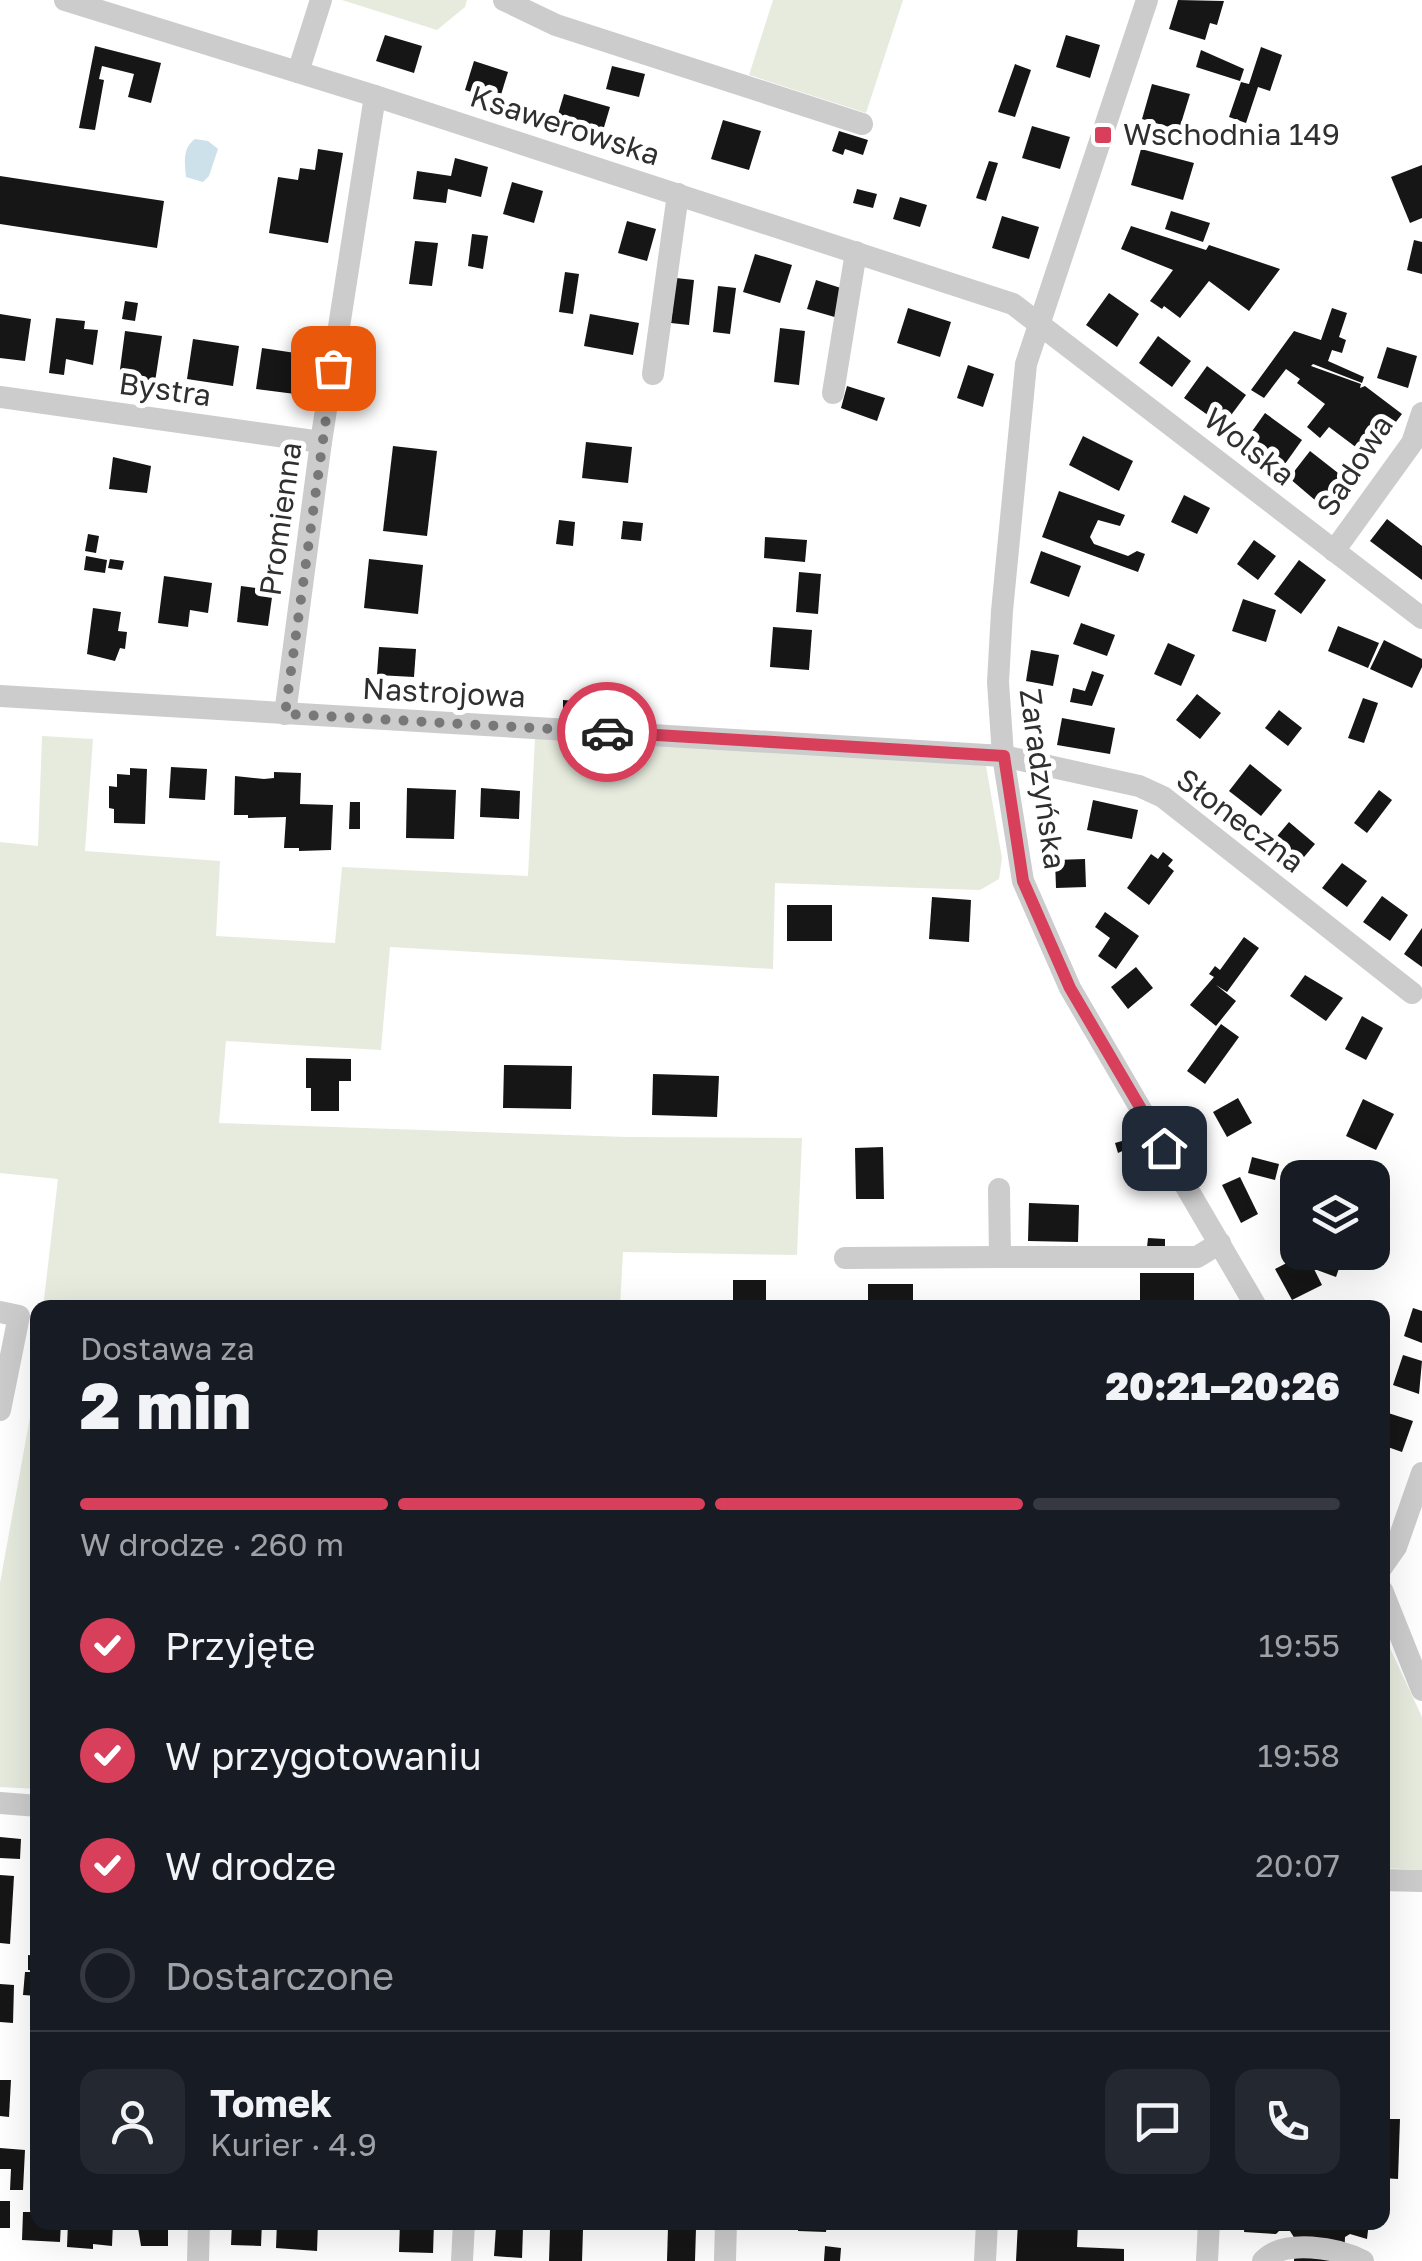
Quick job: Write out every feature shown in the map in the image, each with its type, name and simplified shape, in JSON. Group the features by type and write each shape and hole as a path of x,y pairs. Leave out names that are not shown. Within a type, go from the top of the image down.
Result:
{"street":[{"name":"Ksawerowska","path":"65,0 1001,299 1040,322"},
{"path":"298,72 321,0"},
{"path":"504,0 556,25 862,124"},
{"name":"Zaradzyńska","path":"1146,0 1026,364 998,682 1004,756 1023,881 1070,988 1252,1300"},
{"name":"Promienna","path":"285,714 321,442 375,96"},
{"path":"652,374 678,194"},
{"path":"834,393 856,252"},
{"name":"Wolska","path":"1040,322 1422,618"},
{"name":"Bystra","path":"0,397 321,442"},
{"name":"Sadowa","path":"1334,552 1412,443 1422,412"},
{"name":"Nastrojowa","path":"0,696 1004,756"},
{"name":"Słoneczna","path":"1004,756 1139,786 1162,797 1412,993"},
{"path":"999,1189 1000,1257"},
{"path":"845,1258 1197,1257 1220,1243"},
{"path":"0,1312 19,1316 0,1410"},
{"path":"1390,1555 1422,1473"},
{"path":"1390,1610 1422,1690"},
{"path":"0,1803 30,1805"},
{"path":"1390,1880 1422,1881"},
{"path":"198,2261 200,2230"},
{"path":"462,2261 464,2230"},
{"path":"725,2261 726,2230"},
{"path":"985,2261 987,2230"},
{"path":"1207,2261 1209,2230"},
{"path":"1263,2261 1268,2255 1294,2249 1344,2251 1363,2261"}],"shaded area":[{"path":"342,0 467,0 465,7 437,30"},
{"path":"773,0 903,0 866,113 749,75"},
{"path":"42,736 93,739 85,851 220,861 216,936 335,943 342,867 528,876 535,738 985,760 1002,858 999,879 980,890 775,883 773,969 390,947 381,1050 226,1041 219,1123 628,1137 802,1138 797,1255 623,1252 620,1300 44,1300 58,1179 0,1173 0,842 38,846"},
{"path":"30,1417 30,1789 0,1787 0,1583"},
{"path":"1390,1648 1422,1717 1422,1870 1390,1868"}],"water":[{"path":"195,139 208,141 218,149 203,182 186,177 186,151"}],"building":[{"path":"1178,0 1224,1 1217,25 1210,23 1205,40 1169,29"},
{"path":"385,35 422,46 414,73 376,61"},
{"path":"1066,35 1100,45 1090,78 1056,67"},
{"path":"95,46 161,63 151,103 128,97 134,74 102,66 99,79 104,80 95,130 79,128"},
{"path":"1261,47 1282,55 1270,91 1258,87 1246,123 1229,117 1241,82 1249,84"},
{"path":"1201,50 1244,69 1240,81 1196,67"},
{"path":"474,61 508,72 499,101 465,90"},
{"path":"1015,64 1031,70 1015,117 998,112"},
{"path":"612,66 645,74 639,97 606,89"},
{"path":"1152,84 1190,94 1179,130 1142,119"},
{"path":"564,94 610,107 602,134 556,121"},
{"path":"723,120 761,131 749,170 711,159"},
{"path":"1032,126 1070,137 1060,169 1022,158"},
{"path":"839,131 868,140 863,155 845,149 843,155 832,151"},
{"path":"318,149 343,153 328,243 269,233 278,177 298,180 300,168 315,170"},
{"path":"1141,149 1194,163 1183,200 1131,185"},
{"path":"455,158 488,167 481,197 448,189 446,203 413,199 417,171 451,176"},
{"path":"989,161 998,163 986,201 976,198"},
{"path":"1422,165 1422,218 1410,223 1391,177"},
{"path":"0,176 164,201 157,248 0,224"},
{"path":"512,182 543,191 534,223 503,214"},
{"path":"857,189 877,194 873,208 853,203"},
{"path":"900,197 927,205 920,227 893,219"},
{"path":"1171,211 1210,223 1203,242 1165,229"},
{"path":"1002,216 1039,227 1029,259 992,248"},
{"path":"627,221 656,229 647,261 618,253"},
{"path":"1131,226 1206,250 1209,245 1280,269 1249,311 1209,281 1180,318 1150,301 1173,270 1121,249"},
{"path":"472,234 488,236 483,269 468,266"},
{"path":"1414,240 1422,242 1422,274 1407,270"},
{"path":"415,241 438,243 432,286 409,284"},
{"path":"755,254 792,265 780,303 743,292"},
{"path":"565,272 579,274 573,314 559,312"},
{"path":"676,278 694,280 689,325 671,323"},
{"path":"816,280 847,290 838,318 807,309"},
{"path":"718,286 736,288 730,334 713,332"},
{"path":"1109,293 1139,314 1117,347 1086,325"},
{"path":"125,301 138,303 135,321 122,319"},
{"path":"908,308 951,322 940,357 897,343"},
{"path":"1332,308 1347,313 1339,337 1346,340 1342,353 1332,350 1328,361 1364,377 1362,383 1311,366 1361,384 1360,388 1365,386 1402,414 1369,457 1329,427 1320,438 1307,427 1325,404 1297,383 1300,379 1286,369 1264,398 1251,390 1294,331 1321,340"},
{"path":"0,314 31,319 25,361 0,358"},
{"path":"590,314 639,323 633,355 584,346"},
{"path":"56,318 85,321 84,329 98,330 93,365 66,359 64,375 49,373"},
{"path":"780,328 805,331 799,385 774,382"},
{"path":"125,331 162,336 155,382 141,379 141,374 119,377"},
{"path":"1158,336 1191,361 1172,387 1139,363"},
{"path":"193,339 239,346 233,386 187,379"},
{"path":"1387,347 1417,356 1408,388 1377,378"},
{"path":"262,348 309,355 303,395 256,389"},
{"path":"968,365 994,374 983,407 957,398"},
{"path":"1207,366 1246,395 1223,426 1184,398"},
{"path":"847,386 885,398 877,421 841,408"},
{"path":"1265,413 1302,440 1280,471 1243,444"},
{"path":"1083,436 1133,461 1119,491 1069,465"},
{"path":"586,442 632,447 628,483 582,478"},
{"path":"393,446 437,451 427,536 383,531"},
{"path":"1310,451 1356,487 1336,518 1289,478"},
{"path":"113,457 151,466 147,493 109,489"},
{"path":"1059,491 1125,515 1120,526 1098,520 1090,537 1094,544 1128,556 1137,551 1145,554 1138,572 1042,537"},
{"path":"1184,495 1210,508 1197,534 1171,522"},
{"path":"1387,519 1422,546 1422,580 1370,541"},
{"path":"559,520 575,522 573,546 556,544"},
{"path":"623,521 643,523 641,541 621,539"},
{"path":"88,534 99,536 96,553 85,551"},
{"path":"765,537 807,540 805,562 764,558"},
{"path":"1254,540 1276,556 1258,580 1237,564"},
{"path":"1041,551 1081,566 1069,597 1030,583"},
{"path":"86,556 107,560 105,573 84,570"},
{"path":"110,559 124,561 122,570 108,568"},
{"path":"369,559 423,565 418,614 364,608"},
{"path":"1299,560 1326,580 1301,614 1274,594"},
{"path":"799,572 821,574 818,614 796,612"},
{"path":"164,576 212,583 208,613 190,610 188,627 158,623"},
{"path":"241,586 273,590 268,626 237,622"},
{"path":"1243,599 1276,610 1266,642 1232,631"},
{"path":"93,608 121,612 118,631 127,632 125,649 120,648 115,661 87,654"},
{"path":"1081,623 1115,635 1107,656 1073,644"},
{"path":"1338,626 1379,643 1368,668 1328,651"},
{"path":"773,627 812,630 809,670 770,667"},
{"path":"1384,640 1422,659 1412,688 1370,669"},
{"path":"1168,643 1195,655 1181,686 1154,674"},
{"path":"379,647 416,649 414,677 377,675"},
{"path":"1031,650 1059,655 1053,686 1026,681"},
{"path":"1092,671 1104,675 1092,706 1070,702 1073,688 1085,691"},
{"path":"1197,694 1221,713 1200,739 1176,720"},
{"path":"1363,698 1378,703 1364,743 1348,738"},
{"path":"563,700 588,702 588,712 563,711"},
{"path":"1279,710 1302,728 1288,746 1265,728"},
{"path":"1062,718 1115,728 1110,754 1057,745"},
{"path":"1250,764 1282,790 1261,816 1229,791"},
{"path":"171,767 207,769 205,800 169,798"},
{"path":"130,768 147,769 145,824 114,823 114,809 109,808 109,786 117,787 117,774 130,775"},
{"path":"274,772 301,773 300,804 333,805 331,850 284,848 286,817 234,815 235,776 274,778"},
{"path":"407,788 456,790 454,839 406,838"},
{"path":"481,788 520,791 519,819 480,817"},
{"path":"1379,790 1392,800 1367,833 1354,823"},
{"path":"1093,800 1138,810 1132,839 1087,830"},
{"path":"350,802 360,802 360,829 349,829"},
{"path":"1289,822 1315,844 1293,870 1267,848"},
{"path":"1163,852 1173,860 1168,866 1174,871 1149,905 1127,888 1151,854 1158,859"},
{"path":"1085,859 1086,887 1056,888 1055,860"},
{"path":"1342,863 1367,881 1347,907 1322,888"},
{"path":"1382,896 1408,915 1390,941 1363,922"},
{"path":"932,897 971,900 969,942 929,939"},
{"path":"787,905 832,905 832,941 787,941"},
{"path":"1105,912 1139,936 1116,969 1098,956 1110,938 1095,927"},
{"path":"1422,928 1422,967 1404,954"},
{"path":"1244,937 1259,948 1227,992 1216,985 1236,1001 1216,1026 1190,1005 1214,977 1209,974 1215,966 1220,970"},
{"path":"1136,967 1153,988 1128,1009 1111,987"},
{"path":"1305,975 1343,998 1326,1021 1290,996"},
{"path":"1362,1016 1383,1028 1366,1060 1345,1049"},
{"path":"1221,1024 1239,1037 1205,1084 1187,1071"},
{"path":"306,1058 351,1059 351,1081 339,1081 339,1111 311,1111"},
{"path":"504,1065 572,1066 571,1109 503,1108"},
{"path":"653,1074 719,1076 717,1117 652,1115"},
{"path":"1238,1098 1252,1123 1227,1137 1213,1112"},
{"path":"1363,1099 1394,1114 1376,1150 1346,1136"},
{"path":"1130,1142 1131,1147 1118,1153 1115,1143"},
{"path":"883,1147 884,1199 856,1199 855,1148"},
{"path":"1252,1157 1279,1164 1275,1180 1248,1173"},
{"path":"1240,1177 1258,1214 1241,1223 1222,1185"},
{"path":"1029,1203 1079,1205 1078,1242 1028,1241"},
{"path":"1148,1238 1165,1239 1165,1248 1147,1247"},
{"path":"1275,1269 1314,1270 1322,1285 1292,1300"},
{"path":"1317,1270 1338,1270 1336,1277"},
{"path":"1140,1273 1194,1273 1194,1300 1140,1300"},
{"path":"733,1280 766,1280 766,1300 733,1300"},
{"path":"868,1284 913,1284 913,1300 868,1300"},
{"path":"1413,1308 1422,1311 1422,1343 1404,1336"},
{"path":"1403,1355 1422,1361 1419,1394 1393,1385"},
{"path":"1390,1414 1413,1421 1402,1452 1390,1448"},
{"path":"0,1837 21,1839 20,1859 0,1858"},
{"path":"0,1875 14,1876 10,1944 0,1943"},
{"path":"25,1972 30,1972 30,1995 23,1995"},
{"path":"0,1984 14,1985 13,2023 0,2022"},
{"path":"0,2080 11,2080 9,2117 0,2116"},
{"path":"1390,2119 1400,2119 1398,2179 1390,2178"},
{"path":"0,2148 25,2150 23,2190 10,2190 11,2169 0,2169"},
{"path":"0,2201 10,2201 10,2228 0,2228"},
{"path":"23,2212 30,2212 30,2230 61,2230 60,2242 22,2240"},
{"path":"68,2230 113,2230 112,2246 67,2247"},
{"path":"138,2230 168,2230 168,2246 141,2246"},
{"path":"232,2230 262,2230 261,2246 231,2245"},
{"path":"277,2230 318,2230 317,2251 276,2248"},
{"path":"400,2230 434,2230 433,2253 399,2252"},
{"path":"496,2230 523,2230 522,2258 494,2256"},
{"path":"550,2230 583,2230 582,2261 549,2261"},
{"path":"668,2230 696,2230 695,2261 667,2261"},
{"path":"1018,2230 1078,2230 1077,2247 1124,2249 1124,2261 1016,2261"},
{"path":"1244,2230 1368,2230 1367,2239 1350,2234 1345,2237 1344,2261 1294,2261 1295,2239 1290,2231"},
{"path":"825,2246 841,2248 840,2261 824,2261"}],"way so far":[{"path":"333,368 285,714 607,732"}],"place":[{"name":"Wschodnia 149","path":"1103,135"}],"route":[{"path":"607,732 1004,756 1023,881 1070,988 1164,1148"}]}
